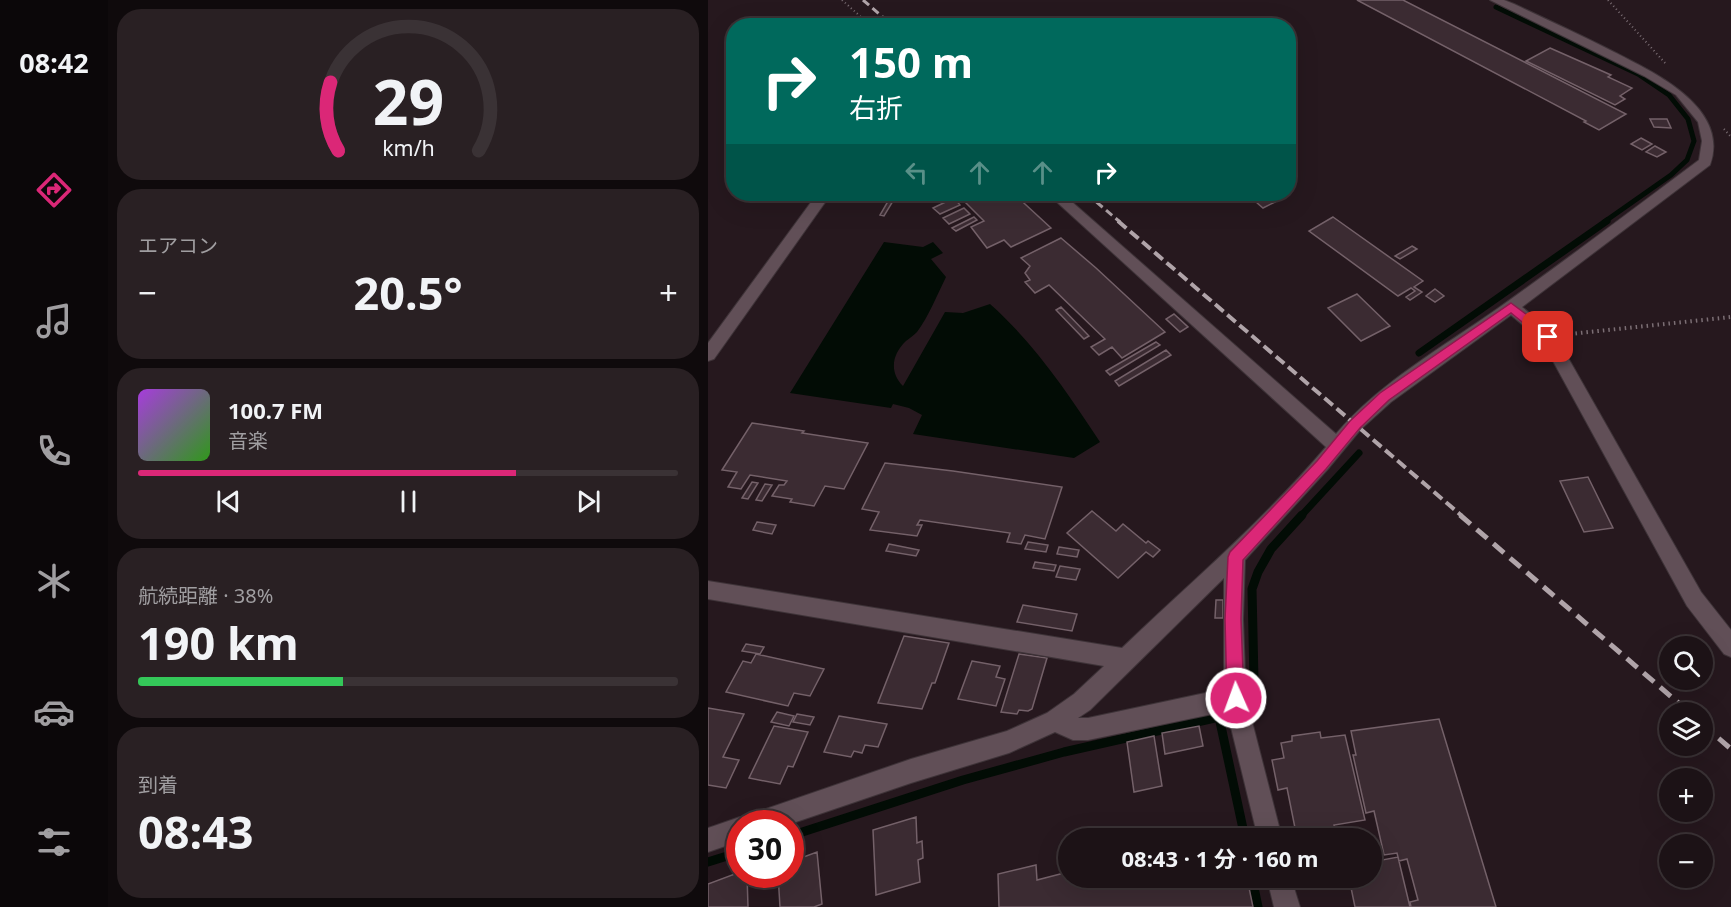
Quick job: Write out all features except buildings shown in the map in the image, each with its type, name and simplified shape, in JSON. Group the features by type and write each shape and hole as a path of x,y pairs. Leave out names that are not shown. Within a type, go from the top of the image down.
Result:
{"street":[{"path":"798,810 911,771 1009,742 1055,721 1082,702 1202,585 1235,557 1322,465 1336,445 1385,397 1511,307 1705,162 1710,142 1708,133 1701,115 1686,98 1650,75 1495,0"},
{"path":"708,355 820,201"},
{"path":"1063,201 1336,445"},
{"path":"1511,307 1548,337 1694,599 1731,647"},
{"path":"1235,557 1233,619 1236,698 1268,828"},
{"path":"708,590 1127,659"},
{"path":"1055,721 1073,729 1088,729 1236,698"},
{"path":"708,840 726,834"},
{"path":"1282,888 1287,907"}],"path":[{"path":"842,0 862,18"},
{"path":"1608,0 1680,79 1686,98"},
{"path":"1548,337 1731,317"}],"shaded area":[{"path":"884,242 923,247 933,242 943,253 931,259 946,277 921,326 901,346 895,357 894,369 903,386 945,312 963,313 990,304 1036,352 1100,442 1074,458 913,434 922,415 909,408 893,404 891,408 790,393"}],"waterway":[{"path":"1496,7 1638,74 1669,95 1688,119 1694,141 1687,160 1671,175 1604,222"},
{"path":"1419,353 1607,221"},
{"path":"1301,516 1359,453"},
{"path":"1238,697 1254,681 1252,589 1258,572 1271,549 1302,515"},
{"path":"1219,717 1230,706"},
{"path":"804,831 963,780 1064,752 1219,717"},
{"path":"1219,717 1243,828"},
{"path":"708,862 726,856"},
{"path":"1254,888 1258,907"}],"railway":[{"path":"863,0 884,18"},
{"path":"1095,201 1120,222"},
{"path":"1118,221 1462,516"},
{"path":"1460,515 1677,702"},
{"path":"1713,733 1731,749"}],"route":[{"path":"1236,698 1233,619 1235,557 1322,465 1355,424 1385,397 1511,307 1548,337"}]}
